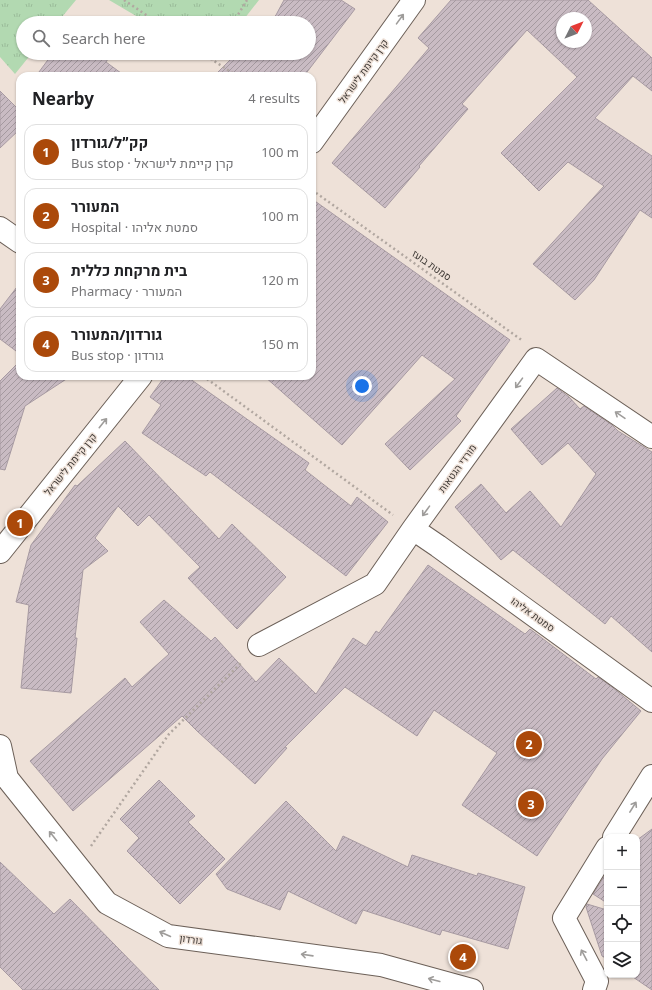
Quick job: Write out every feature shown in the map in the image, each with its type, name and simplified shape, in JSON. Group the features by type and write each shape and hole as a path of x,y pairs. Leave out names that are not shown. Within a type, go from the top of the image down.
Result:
{"street":[{"name":"קרן קיימת לישראל","path":"316,136 414,0"},
{"path":"0,228 16,239"},
{"path":"536,359 652,437"},
{"name":"מורדי הגטאות","path":"259,645 375,584 536,359"},
{"name":"קרן קיימת לישראל","path":"0,552 138,380"},
{"name":"סמטת אליהו","path":"413,529 652,701"},
{"name":"גורדון","path":"0,746 7,778 107,903 168,936 381,965 472,990"},
{"path":"616,834 652,776"},
{"path":"594,990 597,981 564,918 604,853"}],"path":[{"path":"124,0 148,16"},
{"path":"237,16 247,0"},
{"path":"212,60 231,72"},
{"name":"סמטת בועז","path":"316,193 521,338 536,359"},
{"path":"208,380 413,529"},
{"path":"77,867 169,734 259,645"}],"green space":[{"path":"0,0 76,0 63,16 16,16 16,60 26,60 15,74 0,57"},
{"path":"109,0 259,0 246,16 136,16"}],"building":[{"path":"284,0 341,0 355,9 307,72 218,72 230,60 316,60 316,16 275,16"},
{"path":"451,0 588,0 652,58 652,91 633,76 595,118 652,156 652,218 640,210 594,280 575,300 533,264 604,186 568,162 539,191 501,153 577,77 527,30 462,104 468,109 385,208 332,163 429,48 418,38"},
{"path":"48,60 107,60 106,62 120,72 39,72"},
{"path":"0,91 16,107 16,133 0,148"},
{"path":"316,202 510,340 456,416 461,421 410,470 385,444 455,379 422,355 342,445 269,380 316,380"},
{"path":"16,288 16,351 0,339 0,309"},
{"path":"16,365 16,380 65,380 25,406 5,470 0,469 0,381"},
{"path":"162,380 192,380 309,463 305,470 351,506 357,497 388,522 346,576 210,472 206,476 142,433 161,405 150,397"},
{"path":"557,388 569,397 580,409 584,406 612,425 618,431 652,452 652,652 611,616 605,624 513,550 501,560 455,507 481,484 506,513 530,491 561,527 596,474 568,443 542,465 511,429"},
{"path":"125,441 219,539 232,524 286,577 237,629 188,578 200,567 149,515 138,526 118,506 95,538 108,551 83,570 75,638 77,638 71,693 21,688 29,605 16,602 31,545 75,485 77,486"},
{"path":"428,565 525,634 530,629 596,679 598,677 612,687 641,711 602,759 537,856 462,805 497,753 434,710 417,736 345,687 285,747 287,748 255,784 182,716 73,811 30,761 125,678 132,687 169,654 140,622 164,600 211,641 215,637 256,682 279,658 316,694 353,638 366,646 376,631 379,633"},
{"path":"159,780 195,816 188,822 225,859 180,904 127,851 139,838 120,819"},
{"path":"286,801 336,851 343,836 408,867 412,855 477,876 478,873 525,887 508,949 442,930 440,935 363,910 356,924 288,891 280,910 227,889 216,874"},
{"path":"652,829 652,990 634,978 640,978 640,838"},
{"path":"0,862 54,914 70,899 159,990 23,990 0,967"},
{"path":"604,877 604,901 593,894"},
{"path":"587,904 604,909 604,957 602,956 586,907"}],"place":[{"name":"קק״ל/גורדון","path":"20,523"},
{"name":"המעורר","path":"529,744"},
{"name":"בית מרקחת כללית","path":"531,804"},
{"name":"גורדון/המעורר","path":"463,957"}]}
